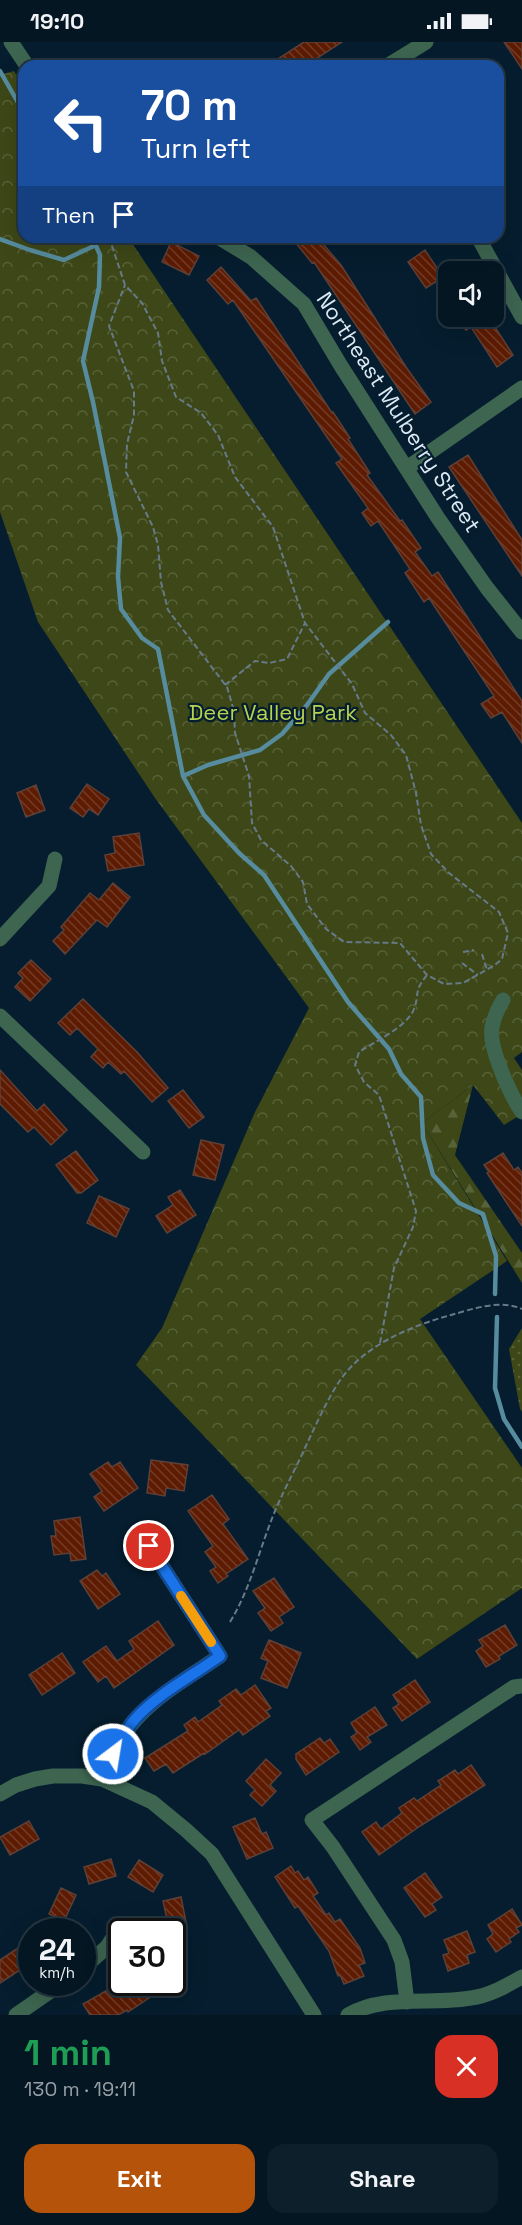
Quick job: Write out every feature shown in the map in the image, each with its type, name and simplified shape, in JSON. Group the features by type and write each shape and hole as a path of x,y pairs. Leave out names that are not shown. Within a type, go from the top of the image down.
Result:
{"street":[{"path":"397,60 426,42"},
{"path":"17,45 24,60"},
{"name":"Northeast Mulberry Street","path":"228,243 251,257 304,304 341,366 475,571 522,632"},
{"path":"481,243 522,317"},
{"path":"407,468 522,388"},
{"path":"0,939 49,886 55,859"},
{"path":"503,1000 491,1029 498,1064 522,1112"},
{"path":"0,1016 143,1152"},
{"path":"102,1779 113,1754 136,1718 153,1703 220,1656 149,1546"},
{"path":"407,2002 402,1962 394,1940 333,1846 312,1820 514,1687 522,1686"},
{"path":"0,1794 16,1785 53,1776 82,1776 102,1779 152,1802 212,1854 314,2015"},
{"path":"96,1957 108,1945"},
{"path":"348,2015 356,2010 379,2004 472,1998 502,1988 522,1977"},
{"path":"15,2015 43,1996"}],"path":[{"path":"112,243 124,285 142,303 158,333 162,361 177,397 201,413 218,435 235,477 273,527 305,623 332,661 352,684 365,713 391,735 406,755 416,792 421,825 431,854 449,873 499,912 508,933 502,959 463,983 444,984 427,975 400,943 344,942 326,929 307,904 303,882 291,866 261,840 252,823 249,776 235,733 234,711 225,685 168,610 161,582 158,545 153,527 126,472 127,444 134,415 134,391 109,326 124,285"},
{"path":"225,685 255,661 269,663 286,659 305,623"},
{"path":"463,952 474,950"},
{"path":"482,954 487,970"},
{"path":"462,963 478,975"},
{"path":"380,1344 394,1268 413,1227 416,1211 379,1095 364,1082 355,1065 359,1052 399,1027 414,1011 417,987 427,975"},
{"path":"230,1622 272,1519 337,1383 357,1361 380,1344 430,1321 481,1307 513,1305 522,1309"}],"green space":[{"name":"Deer Valley Park","path":"14,71 18,77 18,243 132,243 522,823 522,1052 514,1058 522,1070 522,1114 504,1125 473,1085 422,1123 507,1261 420,1319 522,1468 522,1588 417,1659 136,1365 162,1328 255,1112 309,1008 155,798 38,622 0,512 0,75"},
{"path":"473,1085 455,1155 522,1253 522,1283 422,1123"},
{"path":"522,1328 522,1412 509,1349"}],"building":[{"path":"304,42 342,42 314,60 276,60"},
{"path":"504,42 522,42 522,69"},
{"path":"171,243 199,256 189,275 162,262"},
{"path":"296,243 322,243 341,265 431,402 415,414 314,262 312,263"},
{"path":"425,250 438,270 438,280 426,288 408,262"},
{"path":"221,267 251,301 256,298 350,438 348,439 370,473 367,475 421,548 415,552 432,576 438,572 522,701 522,743 502,712 491,718 481,704 494,696 429,598 424,602 405,573 410,569 378,521 371,526 362,513 368,508 336,463 342,459 233,300 228,304 207,280"},
{"path":"471,327 495,327 513,355 497,367"},
{"path":"468,455 522,540 522,576 449,467"},
{"path":"87,784 109,799 98,815 89,809 83,817 70,808"},
{"path":"36,785 45,810 26,817 17,793"},
{"path":"139,833 144,865 108,871 105,855 115,853 113,837"},
{"path":"113,883 130,897 107,927 97,920 65,954 53,941 64,930 61,927 90,893 99,900"},
{"path":"31,960 51,979 30,1001 15,987 23,978 18,973"},
{"path":"83,999 137,1052 168,1088 152,1102 124,1071 121,1074 108,1062 103,1068 91,1057 98,1049 77,1028 70,1035 58,1023"},
{"path":"0,1070 37,1111 44,1104 67,1130 51,1145 34,1127 28,1132 0,1104"},
{"path":"183,1090 204,1117 189,1128 168,1101"},
{"path":"201,1140 224,1145 215,1180 193,1175"},
{"path":"76,1151 98,1180 81,1193 77,1193 56,1165"},
{"path":"503,1153 514,1170 518,1167 522,1173 522,1226 484,1165"},
{"path":"180,1190 196,1215 167,1233 156,1216 173,1205 168,1197"},
{"path":"99,1196 129,1209 116,1237 87,1223"},
{"path":"151,1460 188,1465 184,1491 166,1488 165,1496 147,1493"},
{"path":"108,1462 112,1467 120,1462 138,1488 104,1511 94,1497 102,1491 90,1474"},
{"path":"212,1495 229,1519 223,1524 248,1559 226,1574 228,1576 218,1583 210,1571 216,1567 205,1552 213,1546 188,1511"},
{"path":"80,1517 86,1559 71,1561 70,1553 54,1555 51,1536 56,1536 54,1521"},
{"path":"97,1570 102,1576 106,1573 120,1594 98,1609 80,1581"},
{"path":"274,1578 294,1607 279,1617 283,1623 271,1631 258,1613 265,1608 253,1591"},
{"path":"158,1621 174,1645 114,1688 106,1676 98,1682 83,1662 106,1646 117,1661 134,1649 129,1641"},
{"path":"505,1625 517,1645 486,1667 476,1651 483,1646 479,1640"},
{"path":"269,1640 301,1653 287,1688 261,1678 268,1661 261,1658"},
{"path":"62,1653 75,1673 42,1695 29,1675"},
{"path":"415,1680 430,1702 402,1721 393,1708 399,1704 393,1695"},
{"path":"255,1685 271,1708 266,1711 270,1716 243,1735 239,1730 173,1773 166,1764 154,1771 145,1758 188,1731 184,1725 195,1717 198,1722 222,1705 219,1701 236,1689 241,1695"},
{"path":"375,1707 387,1725 367,1737 371,1742 360,1750 351,1737 357,1733 351,1723"},
{"path":"320,1738 324,1743 330,1739 339,1752 306,1775 296,1759 296,1754"},
{"path":"266,1759 281,1773 270,1785 276,1791 262,1806 250,1795 255,1790 246,1781"},
{"path":"471,1765 485,1785 379,1855 362,1832 376,1822 381,1829 402,1813 399,1808 414,1798 417,1801 441,1785 438,1781 455,1770 458,1774"},
{"path":"255,1818 262,1834 266,1832 273,1848 247,1859 233,1827"},
{"path":"29,1821 39,1839 10,1855 0,1837"},
{"path":"111,1859 116,1876 89,1884 84,1867"},
{"path":"139,1860 163,1875 153,1892 128,1877"},
{"path":"291,1866 295,1873 298,1871 304,1880 308,1877 318,1893 313,1896 326,1915 329,1913 335,1922 340,1919 360,1948 365,1963 359,1965 364,1976 344,1984 340,1975 338,1976 329,1951 298,1906 295,1908 275,1877"},
{"path":"425,1873 442,1897 432,1904 436,1910 425,1917 404,1888"},
{"path":"61,1888 76,1895 65,1918 58,1918 49,1914"},
{"path":"181,1897 185,1918 167,1918 163,1901"},
{"path":"512,1909 522,1925 516,1928 519,1932 509,1939 511,1942 496,1952 487,1939 493,1934 488,1925"},
{"path":"467,1931 475,1952 467,1955 469,1963 448,1971 443,1955 449,1953 444,1940"},
{"path":"18,1948 18,1971 0,1983 0,1960"},
{"path":"108,1990 108,1996 152,1996 128,2012 127,2010 118,2015 90,2015 83,2004"}],"waterway":[{"path":"0,71 18,102"},
{"path":"0,239 64,260 96,245"},
{"path":"95,243 100,255 99,287 83,361 120,538 118,577 121,609 142,638 158,649 183,776 204,815 239,853 264,875 348,1002 389,1049 401,1074 421,1097 423,1138 433,1175 459,1203 483,1214 496,1256 495,1294"},
{"path":"183,776 208,765 260,750 282,734 329,674 388,622"},
{"path":"497,1317 495,1388 504,1419 522,1447"}],"slow traffic":[{"path":"181,1596 211,1642"}],"route":[{"path":"113,1754 136,1718 153,1703 220,1656 149,1546"}]}
